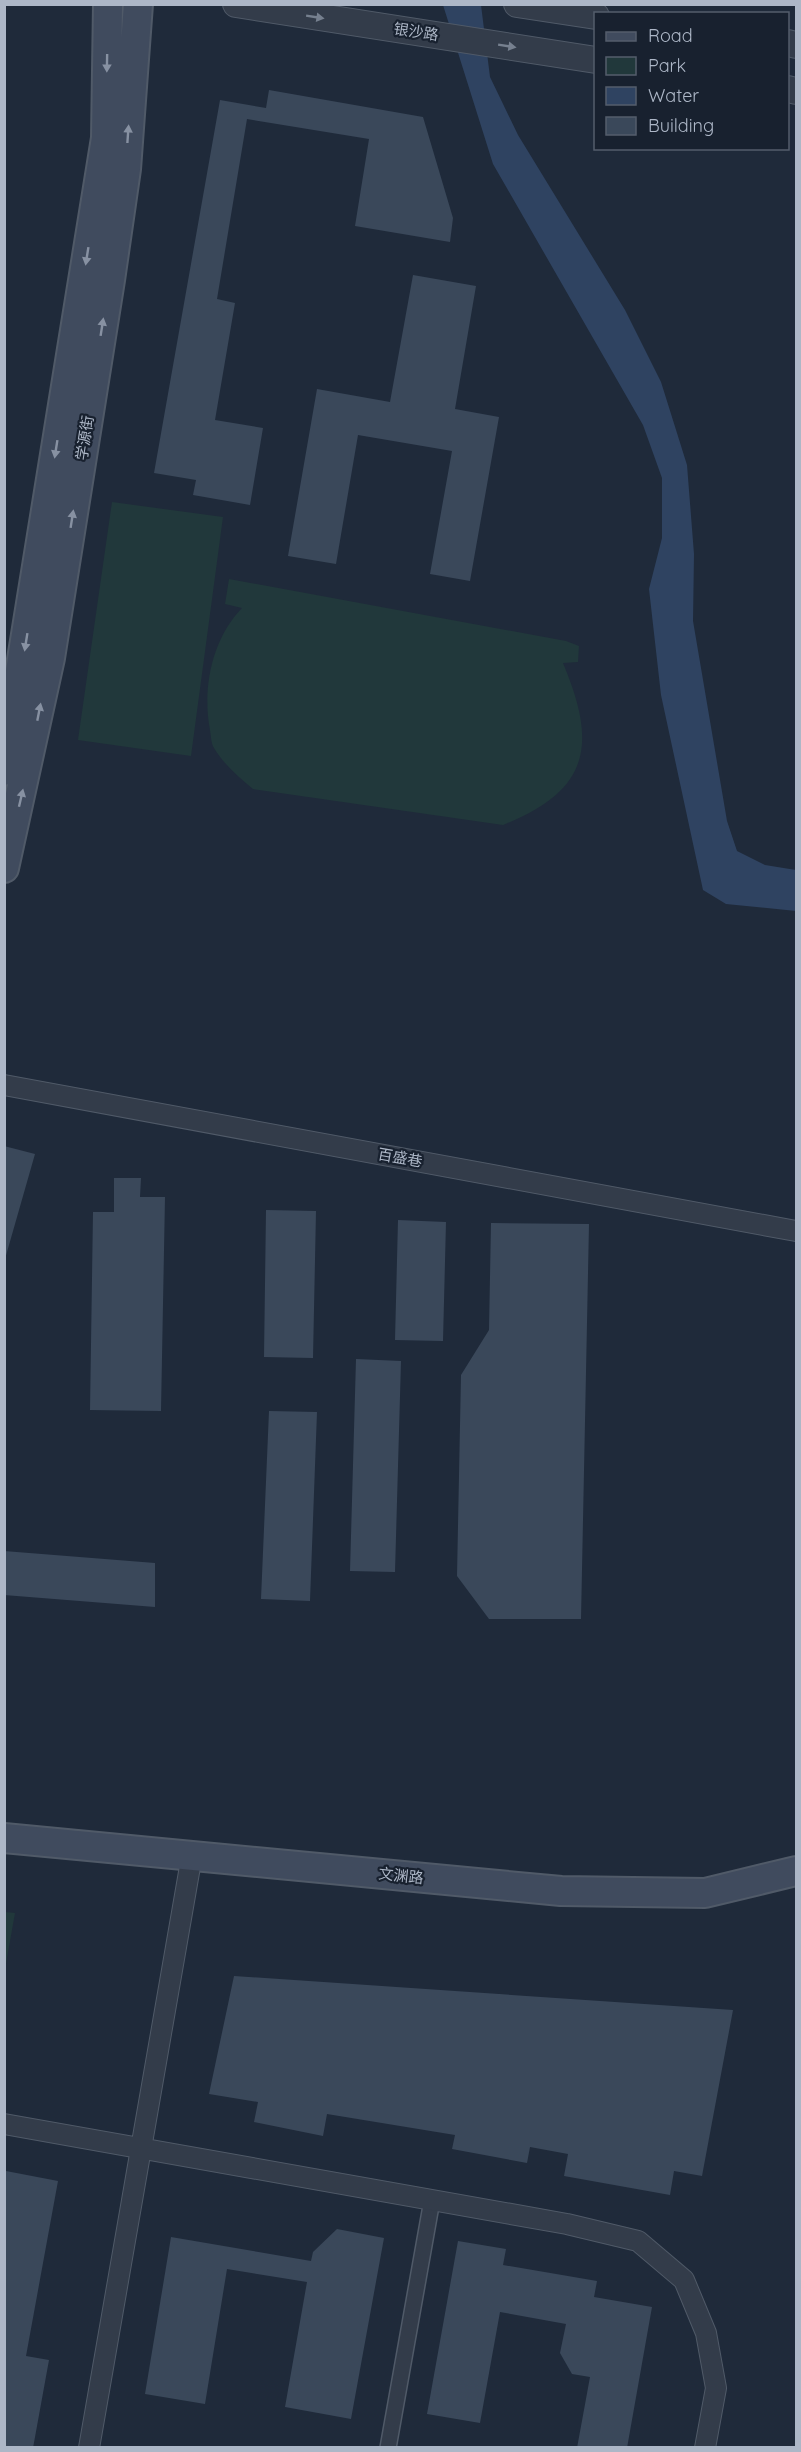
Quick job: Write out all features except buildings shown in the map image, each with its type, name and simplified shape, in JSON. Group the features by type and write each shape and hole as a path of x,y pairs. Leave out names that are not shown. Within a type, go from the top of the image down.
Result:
{"main road":[{"name":"学源街","path":"4,868 11,768 106,138 108,4"},
{"name":"学源街","path":"11,768 50,658 123,191 138,4"},
{"name":"文渊路","path":"4,1838 561,1892 705,1893 796,1871"}],"street":[{"name":"银沙路","path":"236,4 594,60"},
{"path":"517,4 594,16"},
{"name":"百盛巷","path":"4,1085 796,1231"},
{"path":"89,2448 192,1855"},
{"path":"4,2124 567,2224 638,2241 684,2280 706,2333 716,2388 705,2448"},
{"path":"388,2448 432,2200"}],"green space":[{"path":"112,502 223,517 191,756 78,740"},
{"path":"229,579 566,641 579,646 578,662 563,663 574,692 582,741 579,761 570,780 554,796 532,811 503,825 253,789 227,765 214,748 208,714 209,681 217,649 223,634 242,608 225,604"},
{"path":"4,1912 15,1913 5,1969"}],"water":[{"path":"443,5 481,5 490,77 518,135 625,310 661,382 687,465 694,554 693,621 727,821 737,851 765,865 796,870 796,911 726,904 703,890 661,695 649,589 662,538 662,478 643,425 493,164"}]}
